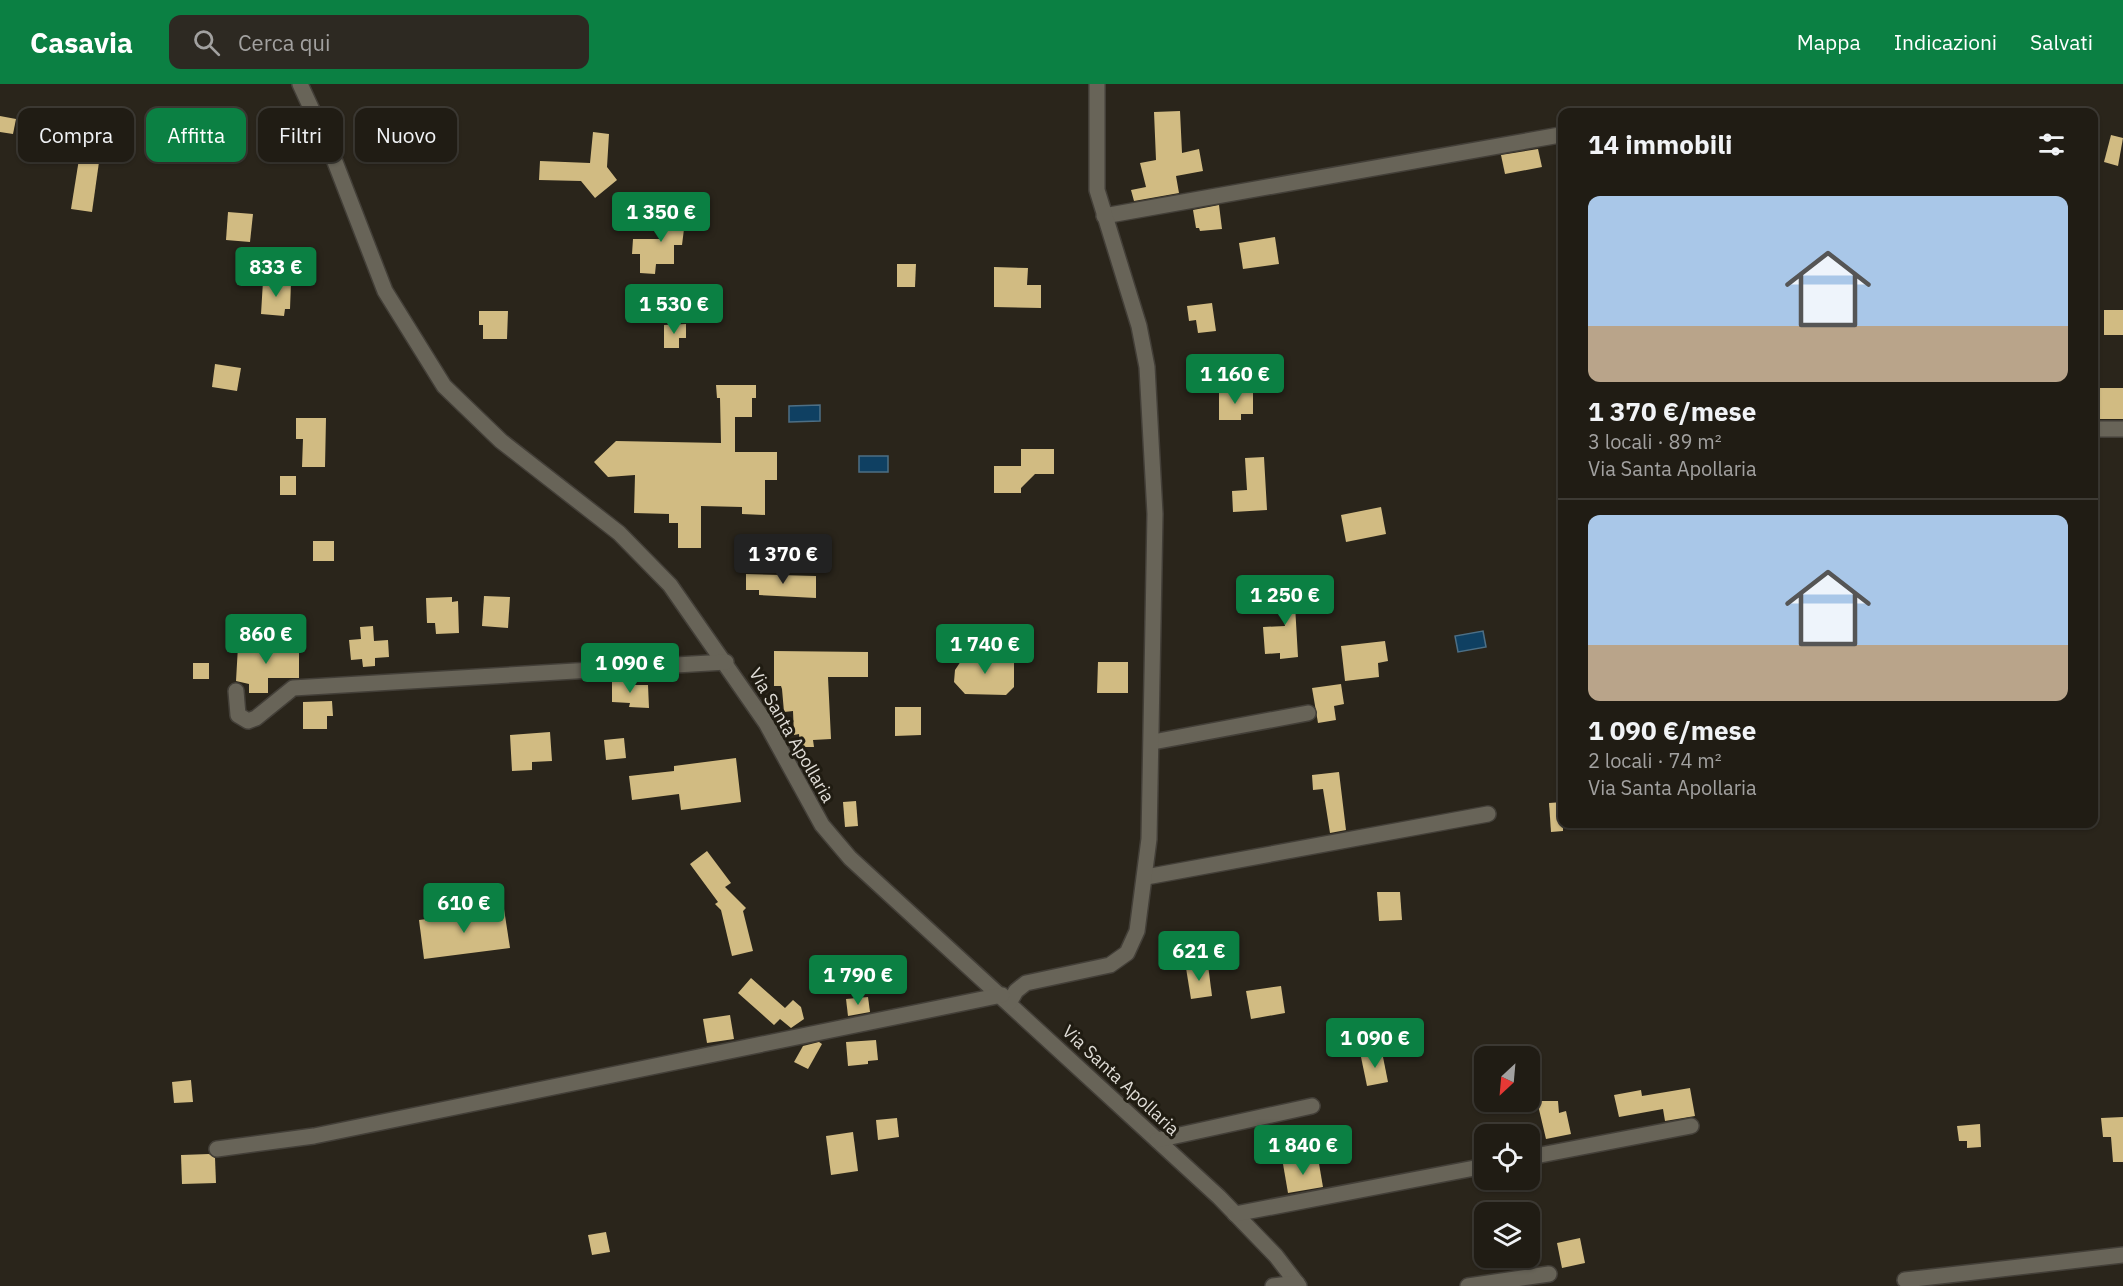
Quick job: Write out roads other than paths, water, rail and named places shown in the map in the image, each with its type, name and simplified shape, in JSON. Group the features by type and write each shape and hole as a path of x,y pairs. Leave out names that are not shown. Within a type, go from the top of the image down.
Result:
{"street":[{"name":"Via Santa Apollaria","path":"300,84 330,149 385,291 444,386 501,441 619,533 670,585 726,662 766,723 822,825 850,858 1236,1214 1276,1256 1298,1284"},
{"path":"217,1149 314,1136 1005,999 1026,982 1106,966 1123,957 1133,943 1137,932 1146,877 1152,742 1155,514 1147,367 1139,326 1104,216 1096,176 1097,84"},
{"path":"1104,216 1558,135"},
{"path":"2098,429 2123,429"},
{"path":"236,691 238,715 248,721 256,718 292,688 726,662"},
{"path":"1152,742 1308,713"},
{"path":"1146,877 1488,814"},
{"path":"1157,1140 1312,1106"},
{"path":"1540,1155 1691,1126"},
{"path":"1236,1214 1474,1168"},
{"path":"1905,1280 2123,1255"},
{"path":"1468,1286 1550,1274"},
{"path":"1273,1286 1298,1284"}],"water":[{"path":"820,405 820,421 789,422 789,406"},
{"path":"859,456 888,456 888,472 859,472"},
{"path":"1483,631 1486,647 1458,652 1455,636"}]}
